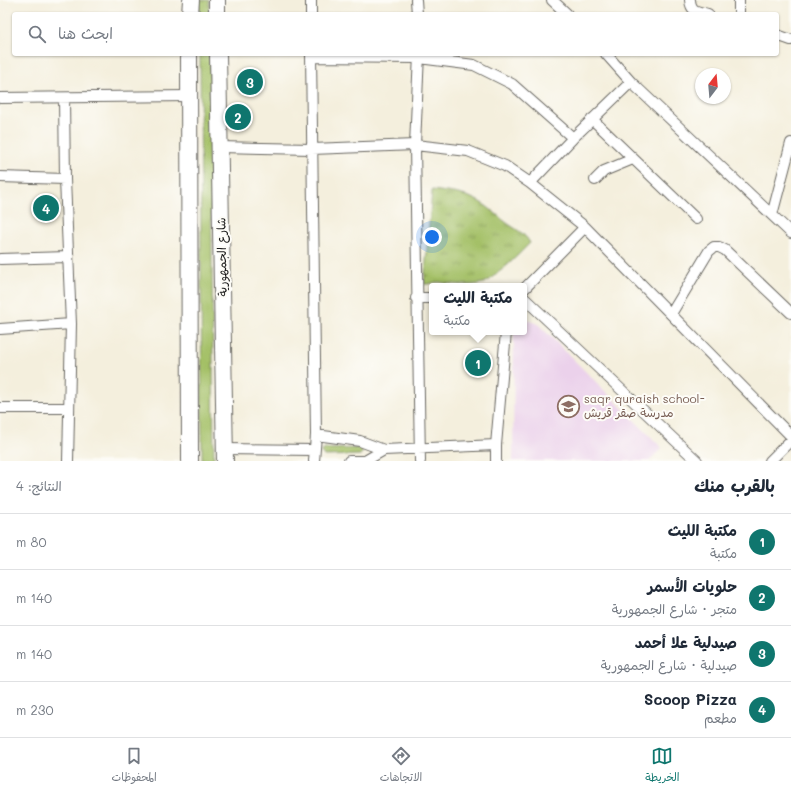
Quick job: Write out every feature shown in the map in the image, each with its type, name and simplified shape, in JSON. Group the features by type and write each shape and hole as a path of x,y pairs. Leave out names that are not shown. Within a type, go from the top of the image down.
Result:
{"main road":[{"path":"190,12 191,0"},
{"path":"217,0 217,12"},
{"path":"189,56 190,461"},
{"name":"شارع الجمهورية","path":"218,56 225,455"}],"street":[{"path":"311,0 311,12"},
{"path":"416,0 417,12"},
{"path":"552,0 566,12"},
{"path":"690,0 694,11 699,12"},
{"path":"739,0 739,12"},
{"path":"779,36 791,40"},
{"path":"314,461 316,435 311,56 419,56 474,65 512,84 573,138"},
{"path":"419,56 414,146 420,461"},
{"path":"608,56 631,82 791,233"},
{"path":"530,183 592,119 631,82"},
{"path":"0,98 189,96"},
{"path":"64,98 65,179 71,324 68,461"},
{"path":"592,119 696,219"},
{"path":"772,215 791,143"},
{"path":"220,147 312,149 414,146 468,151 506,166 530,183 585,227 791,436"},
{"path":"596,180 604,171 633,159"},
{"path":"0,177 65,179"},
{"path":"527,286 585,227"},
{"path":"670,314 714,247 720,247 725,250 791,313"},
{"path":"0,259 68,257"},
{"path":"416,298 429,298"},
{"path":"527,301 697,461"},
{"path":"0,328 71,324"},
{"path":"496,461 496,445 506,335"},
{"path":"0,408 69,408"},
{"path":"316,435 360,441 384,450 496,445"},
{"path":"770,461 791,440"},
{"path":"225,455 314,450"},
{"path":"349,461 365,460 384,450"}],"shaded area":[{"path":"527,320 538,324 662,448 649,461 513,461 514,335 527,335"}],"green space":[{"path":"199,0 209,0 209,12 199,12"},
{"path":"200,56 210,56 214,461 202,461"},
{"path":"432,190 462,195 476,200 523,234 530,243 490,280 483,283 435,282 424,284"},
{"path":"360,448 363,452 360,455 324,456 321,452 325,449"}],"place":[{"name":"صيدلية علا أحمد","path":"250,82"},
{"name":"حلويات الأسمر","path":"238,117"},
{"name":"Scoop Pizza","path":"46,208"},
{"name":"مكتبة الليث","path":"478,363"},
{"name":"saqr quraish school- مدرسة صقر قريش","path":"568,406"}]}
